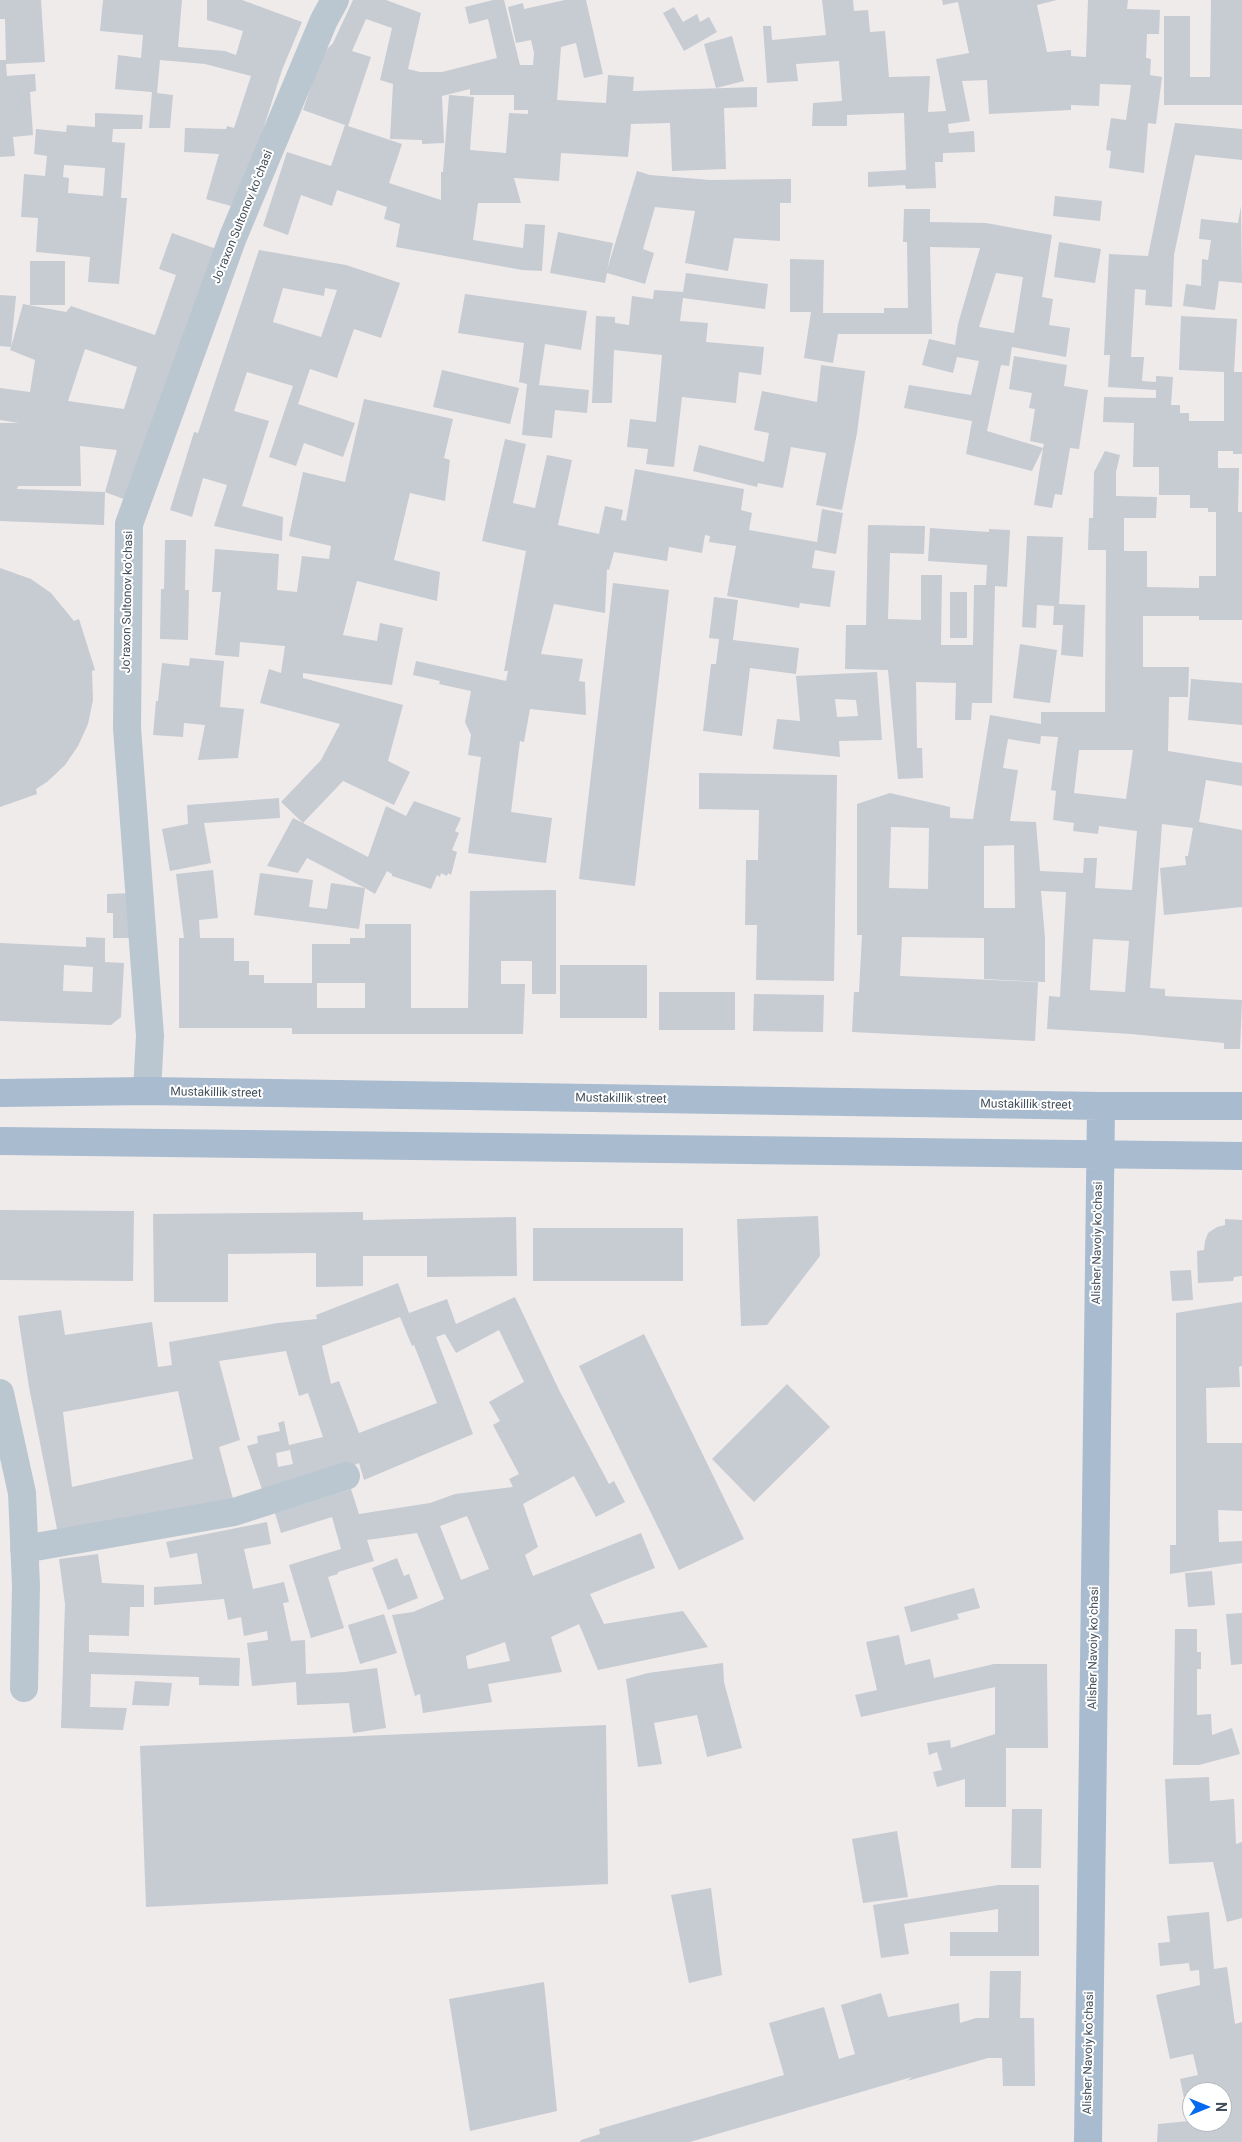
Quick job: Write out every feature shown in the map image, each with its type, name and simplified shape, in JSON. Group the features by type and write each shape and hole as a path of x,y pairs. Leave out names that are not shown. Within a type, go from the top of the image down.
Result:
{"main road":[{"name":"Mustakillik street","path":"0,1093 147,1092 1100,1106 1242,1106"},
{"name":"Alisher Navoiy koʻchasi","path":"1088,2142 1100,1106"},
{"path":"0,1141 1242,1156"}],"street":[{"name":"Joʻraxon Sultonov koʻchasi","path":"147,1092 150,1036 127,728 129,524 232,237 324,20 335,0"},
{"path":"0,1393 22,1493 26,1586 24,1688"},
{"path":"24,1549 234,1512 346,1476"}],"building":[{"path":"0,0 41,0 45,62 6,64 7,76 35,74 36,91 30,92 33,135 13,137 15,156 0,157 0,60 6,60 5,19 0,19"},
{"path":"103,0 182,0 178,47 225,51 236,55 243,31 207,20 207,0 242,0 302,22 282,70 238,208 206,199 219,154 184,152 185,128 226,129 227,126 234,128 251,76 205,64 160,60 157,93 173,95 170,128 149,128 152,92 115,89 118,55 141,58 143,35 100,31"},
{"path":"353,0 386,0 421,13 408,69 420,72 442,72 497,58 488,19 469,24 465,7 493,0 504,0 520,65 533,65 534,53 531,40 516,43 508,7 523,3 524,9 565,0 586,0 603,74 584,78 576,43 561,47 557,100 606,103 608,75 634,77 633,91 757,87 757,107 724,108 726,169 672,171 670,123 631,124 628,157 561,153 559,181 514,178 521,203 478,203 473,240 523,248 525,224 545,225 542,271 522,270 396,247 400,224 384,219 387,207 337,190 332,206 301,195 288,235 263,226 287,152 331,166 345,125 303,110 322,54 333,43","holes":["366,19 392,28 380,80 393,84 390,139 422,140 422,144 444,143 442,96 470,89 470,95 514,95 514,110 528,110 528,114 509,113 506,153 470,150 474,97 449,95 443,172 441,172 441,200 389,183 402,144 348,126 371,57 352,51"]},
{"path":"822,0 853,0 854,11 868,10 870,32 885,31 889,77 930,76 928,112 946,111 936,59 969,53 958,2 943,5 942,0 1057,0 1037,5 1047,52 1071,50 1071,56 1086,57 1088,0 1128,0 1127,9 1160,10 1159,34 1147,34 1146,58 1151,59 1150,75 1162,77 1156,124 1148,123 1144,173 1109,168 1111,151 1106,150 1111,118 1126,120 1131,85 1100,84 1099,106 1071,105 1071,110 989,114 987,80 962,81 970,121 948,124 949,133 974,131 975,152 943,153 943,162 935,162 936,188 906,189 905,185 868,187 868,172 906,170 904,113 847,115 847,126 812,126 813,103 842,101 839,61 796,64 798,81 767,83 763,26 771,26 772,40 826,35"},
{"path":"1211,0 1242,0 1242,105 1164,105 1164,16 1190,16 1190,77 1210,77"},
{"path":"674,7 683,22 697,14 700,22 709,17 717,32 684,51 663,13"},
{"path":"732,36 744,81 716,88 704,44"},
{"path":"95,113 143,115 142,129 113,129 112,142 125,143 121,198 127,198 119,284 88,282 90,257 36,252 38,218 21,217 24,174 45,176 47,156 34,154 36,129 66,132 67,125 95,127","holes":["64,165 105,168 103,196 68,193 69,178 63,177"]},
{"path":"1175,123 1242,129 1242,160 1195,155 1174,255 1172,307 1145,305 1146,290 1135,289 1131,357 1144,357 1142,381 1156,382 1156,376 1173,377 1171,405 1180,405 1180,413 1189,413 1189,421 1224,421 1224,372 1179,370 1181,316 1237,319 1234,372 1242,372 1242,454 1233,454 1233,451 1218,451 1218,468 1239,468 1238,512 1242,512 1242,620 1199,620 1199,616 1143,616 1143,667 1189,667 1188,697 1169,697 1168,751 1242,763 1242,786 1206,780 1199,822 1242,830 1242,907 1164,915 1160,868 1186,865 1185,856 1188,856 1193,828 1162,824 1150,988 1165,989 1165,996 1242,1000 1240,1049 1224,1049 1224,1043 1131,1034 1047,1029 1049,996 1060,997 1066,892 1041,891 1045,938 1045,982 984,979 984,938 902,937 900,976 1038,982 1035,1041 852,1032 854,992 859,992 862,935 857,935 857,804 890,793 950,807 950,818 973,819 990,715 1041,724 1041,712 1105,712 1106,550 1088,550 1089,518 1093,518 1094,472 1105,451 1120,455 1116,472 1116,496 1157,497 1156,518 1124,518 1124,551 1147,551 1147,587 1199,588 1199,576 1216,576 1216,512 1208,512 1208,508 1190,508 1190,495 1159,495 1159,467 1133,467 1134,423 1103,422 1104,397 1156,398 1156,390 1108,387 1110,355 1104,355 1109,254 1148,256","holes":["1041,736 1058,737 1051,790 1056,791 1053,820 1074,823 1073,831 1098,834 1099,826 1137,831 1132,890 1095,888 1097,858 1084,858 1083,873 1040,871 1036,822 1010,821 1018,770 1003,768 1008,739 1040,744","1079,750 1133,750 1126,799 1074,793","891,827 929,828 928,889 889,888","1014,845 1015,908 984,908 984,846","1093,939 1129,941 1125,992 1090,990"]},
{"path":"637,171 650,175 710,180 791,179 791,203 780,203 780,241 734,238 728,271 685,263 695,211 655,207 643,249 654,253 645,284 607,273 605,283 550,273 558,232 613,243 607,270"},
{"path":"1055,196 1102,201 1100,221 1053,216"},
{"path":"1241,206 1242,283 1219,281 1215,310 1183,306 1186,284 1201,286 1202,259 1208,260 1211,240 1199,239 1201,219 1238,223"},
{"path":"904,209 930,209 930,222 986,223 1052,235 1042,297 1053,299 1049,325 1070,328 1066,357 1012,347 1009,366 1001,365 987,431 1043,448 1032,471 966,454 972,421 904,408 909,385 971,395 979,361 957,357 953,373 922,365 929,339 955,345 958,324 980,248 930,247 932,334 838,334 833,363 804,358 811,312 790,312 790,259 824,260 823,313 884,313 884,308 908,308 907,242 903,242","holes":["996,273 1023,277 1014,333 979,327"]},
{"path":"172,233 222,251 137,504 105,492 104,525 0,521 0,423 19,423 0,420 0,388 30,392 35,360 10,350 23,304 66,312 71,306 155,335 176,275 159,269","holes":["85,349 137,367 124,409 68,401","80,446 117,450 105,492 17,489 18,486 81,486"]},
{"path":"1059,242 1101,249 1095,283 1054,277"},
{"path":"259,250 346,265 400,283 381,338 354,329 337,378 310,369 298,404 355,423 343,457 304,443 296,466 269,457 293,386 247,372 234,411 269,421 242,506 283,517 282,541 214,526 227,485 203,478 192,517 170,510 194,432 198,433","holes":["283,288 324,296 325,288 337,290 321,337 273,322"]},
{"path":"30,261 65,261 65,305 30,305"},
{"path":"686,273 768,284 765,309 683,298 680,321 708,323 706,342 764,347 761,375 739,372 736,403 682,397 674,467 646,464 648,449 627,447 630,419 656,422 662,355 614,350 612,403 592,403 596,316 615,317 615,323 629,325 632,296 653,299 654,290 683,292"},
{"path":"465,294 587,311 581,350 545,344 539,385 589,390 587,413 555,410 552,438 522,435 527,384 519,382 524,343 458,333"},
{"path":"0,295 16,296 11,347 0,346"},
{"path":"1014,356 1067,365 1064,386 1088,390 1079,449 1070,448 1062,495 1055,494 1052,508 1034,505 1044,444 1030,441 1035,409 1029,408 1032,393 1009,389"},
{"path":"821,365 865,371 857,433 842,510 816,505 826,453 791,447 783,488 758,483 757,487 693,471 699,445 764,462 769,433 754,430 762,391 817,402"},
{"path":"442,370 519,388 510,424 433,407"},
{"path":"364,399 453,419 444,458 450,460 445,501 410,493 394,560 440,572 437,601 357,581 343,635 377,641 380,623 403,628 392,685 303,673 303,678 403,705 388,761 410,772 394,805 343,781 303,823 281,802 321,760 340,724 260,703 269,669 281,673 285,646 240,642 239,657 215,655 221,592 212,592 215,549 279,554 277,590 297,592 302,556 329,559 331,546 289,536 303,472 345,482"},
{"path":"505,439 526,444 513,503 535,508 547,455 572,460 558,525 599,534 605,506 623,510 621,520 626,521 635,469 744,489 741,510 752,513 749,530 817,542 822,509 843,513 836,554 815,550 812,568 835,571 830,607 800,603 799,608 727,596 736,546 709,542 710,536 705,535 702,553 669,547 667,561 614,552 609,570 607,569 605,613 554,604 541,654 583,659 579,681 585,682 586,715 530,709 524,742 520,741 511,812 552,818 546,863 468,853 481,757 468,755 471,735 465,722 471,691 439,684 440,681 413,675 416,661 506,681 508,671 504,671 526,551 482,541"},
{"path":"868,525 925,526 924,554 890,553 888,619 921,620 921,575 942,575 941,645 973,645 974,585 986,585 987,565 928,561 930,528 989,532 989,529 1010,530 1007,587 995,586 992,703 972,703 971,720 955,720 956,683 916,682 917,748 922,748 923,778 898,779 888,670 845,669 846,625 866,625"},
{"path":"1027,536 1063,537 1059,604 1085,605 1083,657 1061,655 1063,625 1053,625 1054,606 1037,605 1036,628 1022,627"},
{"path":"165,540 186,540 185,590 189,590 188,640 160,639 161,589 164,589"},
{"path":"0,568 31,579 51,593 74,621 79,619 95,670 92,671 93,700 88,724 78,746 65,765 47,782 36,789 37,794 0,807"},
{"path":"613,583 669,590 635,886 579,879"},
{"path":"950,592 967,592 967,638 950,638"},
{"path":"714,597 738,600 733,640 799,648 796,674 750,668 742,736 703,731 711,664 716,664 719,639 709,638"},
{"path":"1020,644 1057,650 1050,703 1013,698"},
{"path":"190,658 224,661 220,707 244,709 238,758 198,760 205,725 184,723 183,737 153,735 162,663 189,666"},
{"path":"877,672 882,740 839,741 840,757 773,749 777,719 800,721 796,676","holes":["835,699 856,700 858,716 837,717"]},
{"path":"1191,679 1242,683 1242,725 1188,720"},
{"path":"699,773 837,775 834,981 756,980 757,925 745,925 746,860 758,860 759,810 699,809"},
{"path":"279,798 280,818 204,823 211,863 170,871 162,829 188,824 187,805"},
{"path":"414,801 461,818 455,831 459,833 452,850 457,852 451,875 448,873 447,876 441,873 440,877 437,875 431,889 392,876 387,871 375,894 307,858 298,873 267,866 293,818 368,857 386,806 406,816"},
{"path":"213,870 218,918 199,920 200,938 234,938 234,961 249,961 249,975 264,975 264,983 312,983 312,944 350,944 350,938 365,938 365,924 411,924 411,1008 468,1008 470,891 556,890 556,994 532,994 532,961 501,961 501,984 525,984 523,1034 292,1034 292,1028 179,1028 179,938 184,938 176,874","holes":["317,983 365,983 365,1008 317,1008"]},
{"path":"260,873 313,880 309,907 327,909 331,883 365,888 359,929 254,915"},
{"path":"134,893 135,938 113,938 113,913 107,913 107,894"},
{"path":"86,937 105,938 105,962 124,963 121,1017 111,1025 0,1021 0,943 86,947","holes":["64,965 93,967 92,992 63,991"]},
{"path":"560,965 647,965 647,1018 560,1018"},
{"path":"659,992 735,992 735,1030 659,1030"},
{"path":"754,994 824,995 823,1032 753,1031"},
{"path":"0,1210 134,1211 133,1281 0,1280"},
{"path":"363,1212 363,1220 516,1217 517,1276 427,1277 427,1256 363,1256 363,1286 316,1287 316,1253 228,1254 228,1302 154,1302 153,1214"},
{"path":"818,1216 820,1256 767,1325 741,1326 737,1219"},
{"path":"1225,1219 1242,1220 1242,1276 1234,1277 1233,1281 1198,1283 1197,1251 1204,1250 1208,1233 1217,1227 1225,1225"},
{"path":"533,1228 683,1228 683,1281 533,1281"},
{"path":"1191,1270 1193,1300 1172,1301 1170,1271"},
{"path":"398,1283 409,1313 447,1299 456,1324 515,1297 559,1390 609,1484 614,1481 625,1502 596,1517 574,1476 523,1504 538,1547 525,1555 533,1576 641,1533 655,1568 590,1594 604,1624 683,1611 708,1647 598,1670 579,1624 551,1637 562,1672 488,1684 492,1702 423,1713 420,1694 415,1696 392,1615 413,1612 444,1599 417,1533 367,1540 374,1561 328,1577 344,1628 311,1638 289,1565 341,1549 332,1517 281,1533 275,1513 351,1489 359,1514 430,1503 455,1494 513,1487 509,1479 519,1474 493,1425 500,1421 489,1402 524,1382 499,1330 456,1353 445,1334 436,1337 473,1434 364,1480 359,1463 336,1474 264,1495 247,1446 258,1443 257,1436 280,1431 278,1423 284,1421 289,1445 323,1437 308,1393 299,1396 286,1351 219,1361 240,1440 219,1447 233,1499 59,1539 29,1387 18,1316 61,1310 65,1335 152,1322 158,1367 172,1365 169,1342 278,1323 317,1319 316,1315","holes":["400,1317 412,1346 414,1345 437,1403 359,1433 339,1381 331,1384 322,1346","178,1391 193,1459 72,1487 63,1412","290,1450 293,1464 278,1467 276,1453","467,1516 489,1569 461,1580 440,1526","505,1642 510,1661 468,1669 466,1656"]},
{"path":"1242,1302 1242,1366 1239,1367 1240,1387 1206,1388 1207,1443 1242,1443 1242,1511 1218,1510 1219,1542 1242,1541 1242,1563 1170,1574 1170,1545 1176,1545 1176,1313"},
{"path":"644,1334 744,1539 679,1570 579,1366"},
{"path":"787,1384 830,1427 754,1502 712,1459"},
{"path":"267,1522 271,1544 244,1549 253,1589 284,1582 289,1602 283,1603 291,1641 305,1640 306,1674 377,1668 386,1728 353,1733 349,1703 297,1705 296,1682 252,1686 247,1643 268,1640 267,1631 244,1636 241,1617 228,1620 224,1599 154,1605 154,1587 202,1584 197,1553 170,1558 166,1542"},
{"path":"98,1554 102,1583 144,1585 144,1607 130,1607 129,1636 89,1635 89,1652 240,1658 239,1686 199,1685 199,1677 91,1674 90,1707 127,1708 123,1730 61,1728 65,1604 59,1559"},
{"path":"397,1558 404,1576 409,1574 418,1598 388,1610 372,1568"},
{"path":"1212,1571 1215,1605 1188,1607 1185,1573"},
{"path":"974,1588 980,1608 957,1614 959,1619 911,1632 904,1607"},
{"path":"1242,1613 1242,1664 1231,1665 1226,1614"},
{"path":"384,1614 397,1653 360,1664 348,1625"},
{"path":"1175,1629 1197,1629 1197,1652 1201,1652 1201,1669 1197,1669 1197,1715 1211,1714 1212,1735 1232,1728 1240,1754 1199,1765 1173,1765"},
{"path":"899,1635 905,1665 930,1659 934,1678 994,1664 1047,1664 1048,1748 1006,1748 1006,1807 965,1807 965,1779 937,1787 933,1772 942,1770 937,1752 929,1755 927,1743 950,1740 951,1748 995,1734 995,1687 861,1717 855,1695 877,1690 866,1642"},
{"path":"723,1663 724,1682 742,1748 707,1757 697,1715 654,1723 662,1764 638,1767 626,1679 648,1673"},
{"path":"135,1681 172,1683 169,1706 132,1705"},
{"path":"606,1725 608,1884 146,1907 140,1746"},
{"path":"1209,1777 1210,1801 1234,1799 1236,1844 1242,1842 1242,1918 1227,1922 1213,1862 1169,1864 1165,1779"},
{"path":"1012,1809 1042,1809 1041,1868 1011,1868"},
{"path":"897,1831 908,1897 863,1903 852,1839"},
{"path":"998,1885 1039,1885 1039,1956 950,1956 950,1932 998,1932 998,1909 904,1924 909,1954 881,1958 873,1905"},
{"path":"711,1888 722,1975 689,1983 671,1895"},
{"path":"1209,1912 1214,1969 1227,1967 1235,2024 1242,2022 1242,2142 1157,2142 1158,2124 1182,2122 1182,2132 1232,2132 1232,2082 1182,2082 1182,2088 1180,2079 1198,2075 1193,2054 1170,2059 1156,1995 1200,1985 1199,1970 1190,1971 1189,1963 1160,1966 1158,1943 1170,1942 1167,1916"},
{"path":"990,1971 1021,1971 1020,2018 1034,2018 1035,2086 1003,2086 1002,2058 988,2058 907,2081 912,2077 690,2142 580,2142 600,2134 599,2129 784,2075 769,2023 824,2007 839,2059 855,2054 841,2005 881,1993 888,2017 959,2003 960,2023 976,2018 989,2018"},
{"path":"544,1982 557,2111 470,2131 449,1999"}]}
